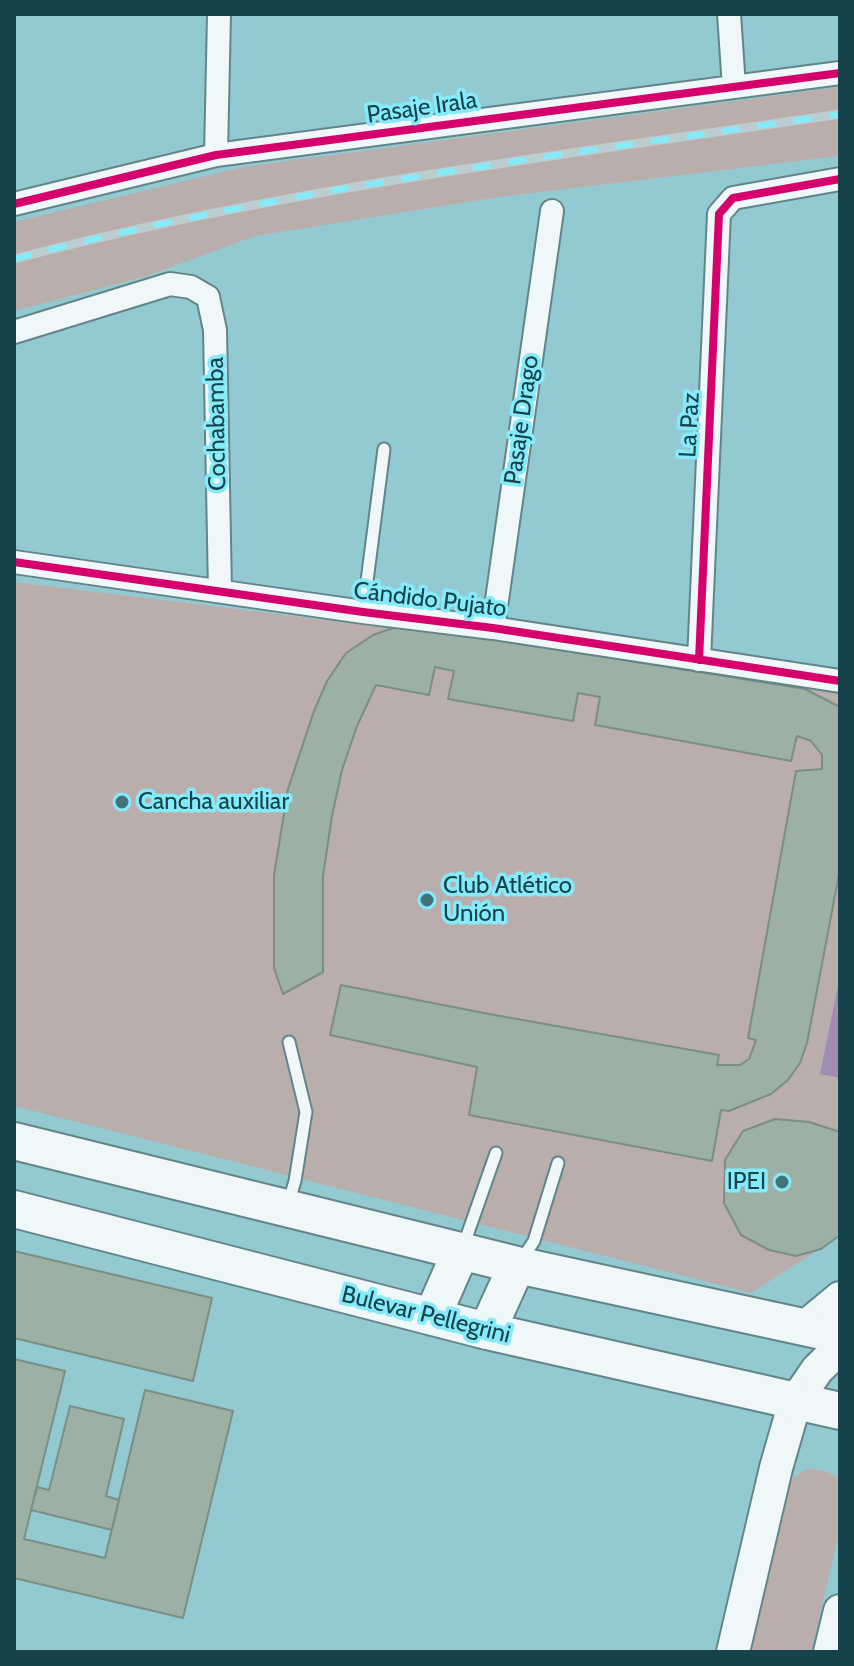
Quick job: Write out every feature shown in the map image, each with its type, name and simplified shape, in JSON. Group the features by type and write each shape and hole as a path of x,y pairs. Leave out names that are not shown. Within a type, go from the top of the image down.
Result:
{"main road":[{"path":"14,1141 517,1265 840,1335"},
{"name":"Bulevar Pellegrini","path":"14,1209 487,1331 840,1411"},
{"path":"432,1317 461,1251"},
{"path":"487,1331 517,1265"},
{"path":"805,1327 840,1298"},
{"path":"733,1652 776,1468 795,1402 817,1370 840,1347"},
{"path":"830,1652 840,1611"}],"street":[{"path":"216,155 219,14"},
{"path":"729,14 734,87"},
{"name":"Pasaje Irala","path":"14,204 216,155 840,73"},
{"name":"La Paz","path":"699,660 719,214 733,198 840,179"},
{"name":"Pasaje Drago","path":"493,628 552,211"},
{"name":"Cochabamba","path":"14,332 170,284 191,287 208,297 215,330 220,591"},
{"name":"Cándido Pujato","path":"14,562 493,628 840,681"}],"lane":[{"path":"363,612 384,449"},
{"path":"287,1208 295,1181 306,1112 289,1042"},
{"path":"461,1251 496,1153"},
{"path":"517,1265 534,1241 558,1163"}],"shaded area":[{"path":"840,87 840,156 499,197 255,236 147,276 14,311 14,222 243,167"},
{"name":"Club Atlético Unión","path":"14,582 392,628 393,623 840,694 840,1236 751,1293 14,1106"},
{"path":"840,976 840,1078 820,1074"},
{"path":"807,1469 825,1471 840,1481 840,1529 811,1652 749,1652 785,1493 793,1478"}],"building":[{"path":"393,623 805,689 840,707 840,869 807,1043 800,1063 788,1080 771,1094 729,1111 721,1110 712,1161 469,1115 477,1067 330,1035 341,985 719,1055 717,1065 740,1065 749,1059 756,1040 748,1038 796,771 822,769 822,755 811,741 797,736 791,761 595,725 600,697 578,693 573,721 448,699 454,671 435,667 429,695 376,685 357,726 342,770 332,816 323,876 323,972 283,994 274,968 274,875 288,789 327,681 346,653 373,635 393,628"},
{"name":"IPEI","path":"775,1119 809,1122 840,1132 840,1235 821,1249 796,1256 769,1250 741,1235 724,1203 725,1160 743,1131"},
{"path":"14,1251 212,1298 193,1381 14,1338"},
{"path":"14,1359 65,1371 24,1539 105,1558 145,1390 233,1411 183,1618 14,1578"},
{"path":"70,1406 124,1419 106,1496 119,1500 112,1530 31,1510 37,1487 49,1490"}],"railway":[{"path":"14,259 115,234 321,193 840,114"}],"cycle path":[{"path":"14,204 216,155 840,73"},
{"path":"699,660 719,214 733,198 840,179"},
{"path":"14,562 493,628 840,681"}],"place":[{"name":"Cancha auxiliar","path":"122,802"},
{"name":"Club Atlético Unión","path":"427,900"},
{"name":"IPEI","path":"782,1182"}]}
